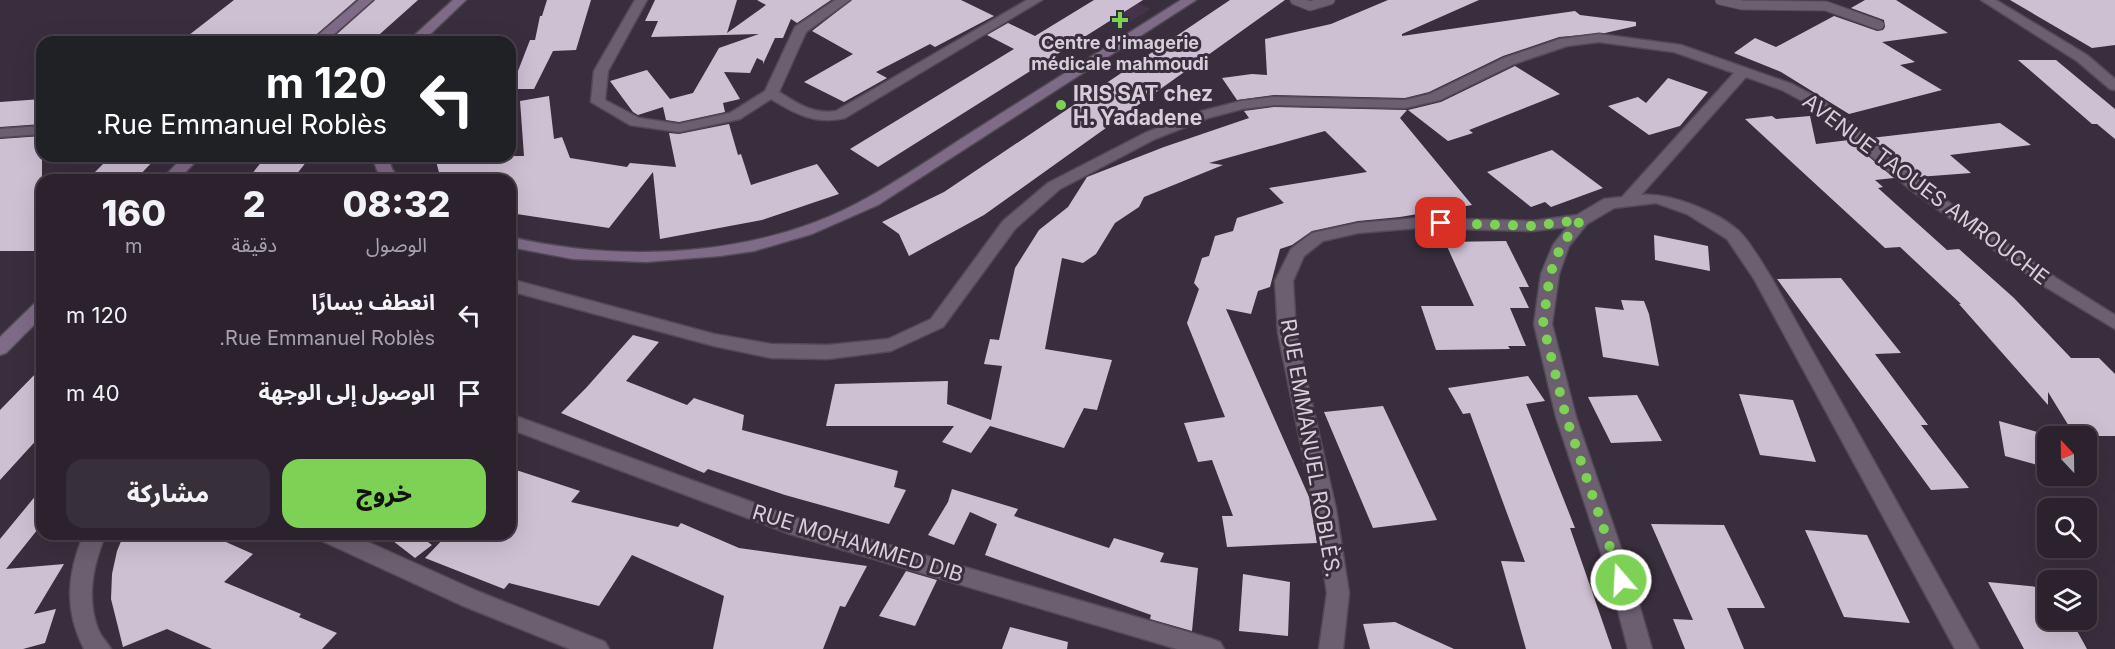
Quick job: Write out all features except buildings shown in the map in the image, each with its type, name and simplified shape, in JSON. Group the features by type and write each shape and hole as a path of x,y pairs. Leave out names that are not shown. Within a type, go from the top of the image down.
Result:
{"main road":[{"path":"324,36 367,0"},
{"path":"421,36 460,0"},
{"path":"516,243 569,252 623,257 671,255 731,249 781,239 832,221 872,202 1190,0"},
{"path":"175,174 187,162"},
{"path":"0,348 36,312"}],"street":[{"path":"641,0 601,71 598,102 635,122 679,128 735,116 771,93 800,30 844,0"},
{"path":"771,93 815,117 827,118 840,115 1036,0"},
{"path":"1987,0 2082,58 2115,86"},
{"name":"AVENUE TAOUES AMROUCHE","path":"516,287 714,340 771,351 828,352 891,345 937,323 1008,225 1054,186 1150,136 1203,115 1241,105 1274,101 1405,105 1435,97 1509,61 1565,42 1599,38 1676,48 1787,87 1817,103 1917,187 2050,282 2115,323"},
{"path":"1627,201 1743,72"},
{"path":"0,133 36,130"},
{"path":"1640,649 1621,580 1566,417 1543,324 1554,264 1561,245 1581,220 1610,203 1657,198 1693,210 1732,235 1762,277 1967,649"},
{"name":"RUE EMMANUEL ROBLÈS.","path":"1331,649 1338,593 1324,510 1287,333 1284,281 1297,253 1318,237 1358,228 1418,223 1532,226 1581,220"},
{"name":"RUE MOHAMMED DIB","path":"516,423 790,525 1212,649"},
{"path":"92,540 84,558 81,609 93,644 99,649"},
{"path":"341,540 468,598 597,649"}],"lane":[{"path":"1295,0 1310,6 1330,0"},
{"path":"1720,0 1742,5 1826,6 1879,25"}],"shaded area":[{"name":"Centre d'imagerie médicale mahmoudi","path":"1129,0 1151,9 1122,27 1090,13"}],"place":[{"name":"Centre d'imagerie médicale mahmoudi","path":"1120,20"},
{"name":"IRIS SAT chez H. Yadadene","path":"1061,105"}],"route":[{"path":"1441,223 1532,226 1581,220 1561,245 1550,274 1543,324 1566,417 1621,580"}]}
